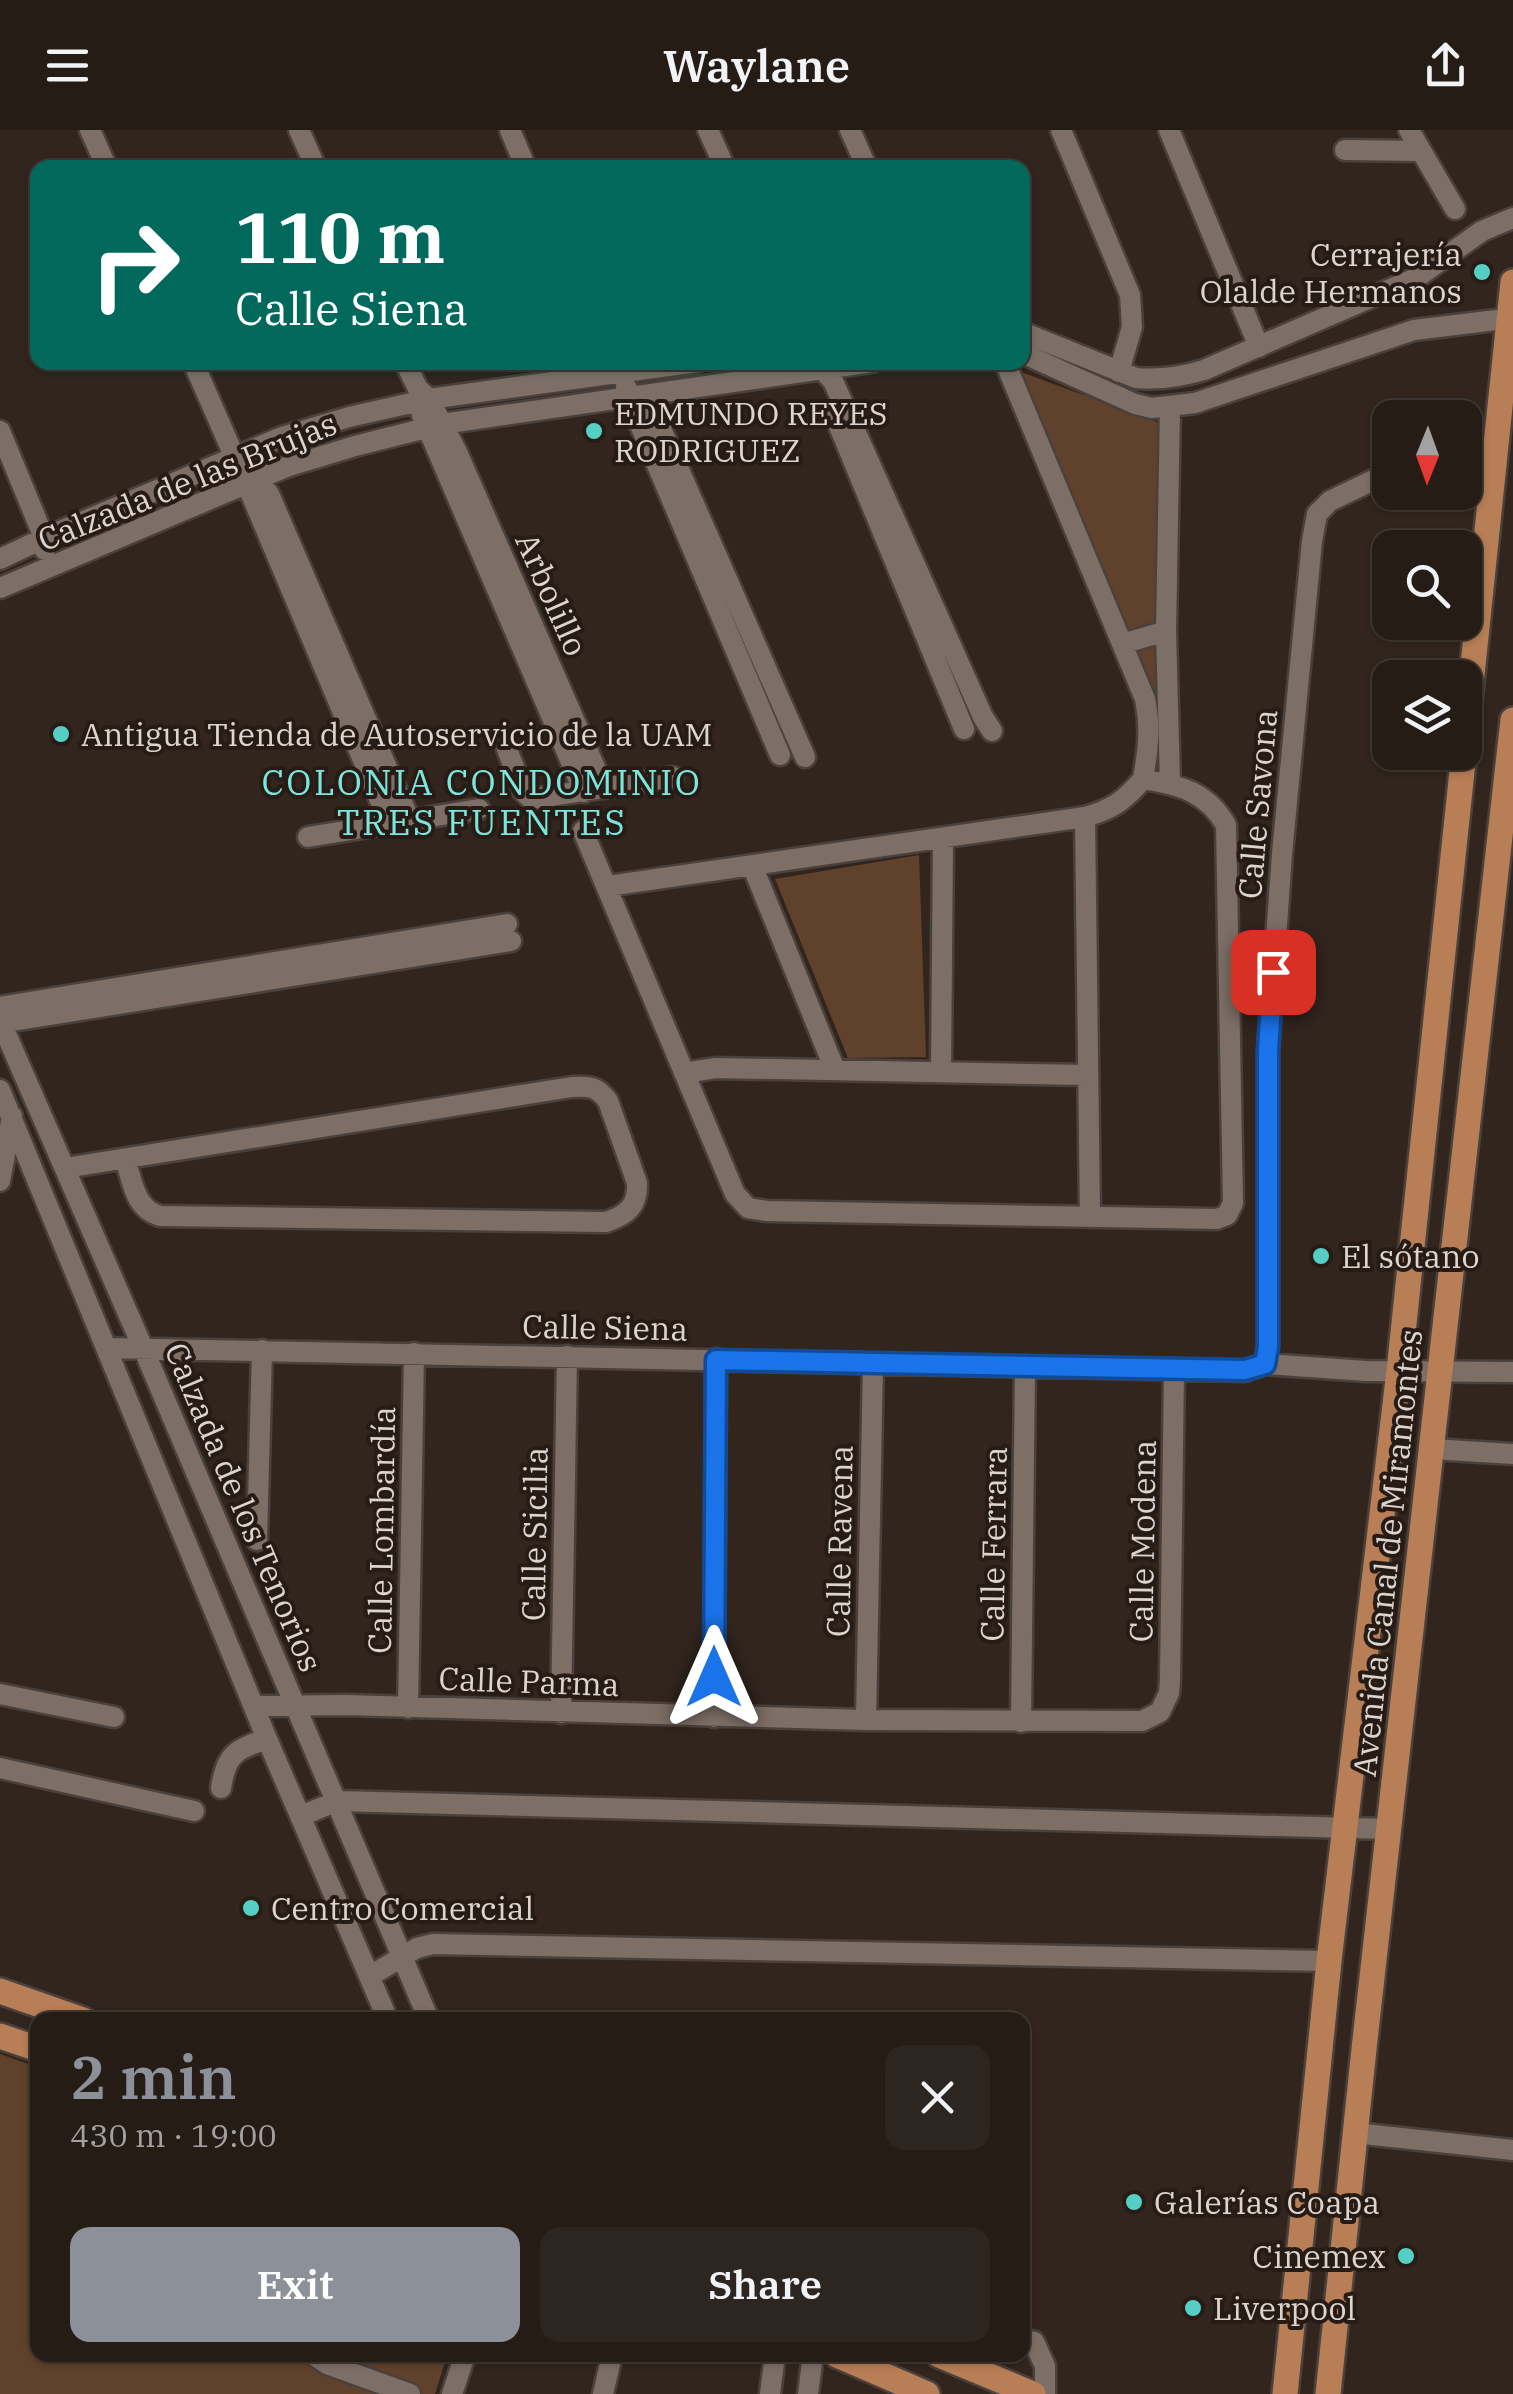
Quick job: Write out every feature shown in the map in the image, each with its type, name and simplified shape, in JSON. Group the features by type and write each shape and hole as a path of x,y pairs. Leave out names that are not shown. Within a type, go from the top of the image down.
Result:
{"main road":[{"path":"1474,660 1513,282"},
{"name":"Avenida Canal de Miramontes","path":"1329,2385 1513,720"},
{"name":"Avenida Canal de Miramontes","path":"1284,2390 1462,770"},
{"path":"0,1992 59,2012"},
{"path":"0,2036 30,2047"},
{"path":"854,2362 926,2394"},
{"path":"963,2362 1032,2394"}],"street":[{"path":"90,130 103,160"},
{"path":"299,130 312,160"},
{"path":"510,130 523,160"},
{"path":"708,130 721,160"},
{"path":"850,130 863,160"},
{"path":"1061,130 1130,295 1132,328 1119,372"},
{"path":"1169,130 1257,348"},
{"path":"1409,130 1455,209"},
{"path":"1346,150 1421,151"},
{"path":"1030,335 1136,378 1180,377 1230,360 1416,278 1482,231 1513,218"},
{"path":"1030,358 1135,404 1170,408 1243,388 1414,330 1511,318"},
{"path":"1257,348 1251,354 1251,368 1259,376 1270,378"},
{"path":"1230,360 1246,370 1243,388"},
{"path":"197,370 400,822"},
{"name":"Arbolillo","path":"409,370 594,790"},
{"name":"Calzada de las Brujas","path":"0,559 299,432 421,397 603,370"},
{"path":"618,370 780,755"},
{"name":"Calzada de las Brujas","path":"0,588 286,467 435,426 795,370"},
{"path":"819,370 821,384 964,729"},
{"path":"822,370 833,380 992,731"},
{"path":"608,886 1085,817 1108,810 1127,798 1143,779 1150,720 1145,699 1008,370"},
{"path":"632,398 655,415 804,757"},
{"path":"1170,408 1166,631 1170,783"},
{"path":"0,431 44,538 46,569"},
{"name":"Calle Savona","path":"1265,1364 1268,1051 1312,541 1317,514 1330,501 1372,481"},
{"path":"1122,644 1166,631"},
{"path":"507,749 523,790 532,799 673,777"},
{"path":"583,831 735,1194 748,1208 766,1212 1217,1219 1227,1215 1233,1203 1226,826 1218,811 1203,797 1170,783 1143,779"},
{"path":"308,837 479,809"},
{"path":"1085,817 1090,1217"},
{"path":"941,1072 943,838"},
{"path":"752,865 835,1070"},
{"path":"0,1007 509,933 0,1022"},
{"name":"Calzada de los Tenorios","path":"0,1022 426,2012"},
{"path":"684,1073 716,1068 1088,1075"},
{"path":"65,1168 125,1158 572,1087 592,1086 608,1101 638,1183 638,1197 622,1217 606,1222 160,1216 140,1204 125,1158"},
{"name":"Calzada de los Tenorios","path":"0,1090 6,1115 82,1285 232,1654 385,2012"},
{"path":"0,1180 6,1115 35,1101"},
{"path":"82,1285 114,1284"},
{"name":"Calle Siena","path":"108,1348 1245,1370 1265,1364 1513,1372"},
{"path":"257,1540 262,1350"},
{"name":"Calle Lombardía","path":"408,1708 414,1353"},
{"name":"Calle Sicilia","path":"561,1712 566,1356"},
{"path":"714,1716 716,1360"},
{"name":"Calle Ravena","path":"866,1720 873,1363"},
{"name":"Calle Ferrara","path":"1020,1722 1025,1366"},
{"name":"Calle Modena","path":"1160,1712 1170,1680 1174,1369"},
{"path":"1432,1449 1513,1454"},
{"path":"232,1654 266,1637"},
{"path":"0,1694 114,1718"},
{"name":"Calle Parma","path":"254,1706 1126,1723 1142,1722 1160,1712"},
{"path":"221,1788 224,1769 234,1752 267,1738"},
{"path":"0,1768 194,1811"},
{"path":"302,1816 337,1800 1389,1829"},
{"path":"370,1976 417,1948 433,1944 1329,1961"},
{"path":"1355,2133 1513,2150"},
{"path":"1030,2341 1045,2366 1045,2394"},
{"path":"323,2362 410,2394"},
{"path":"452,2394 463,2362"},
{"path":"604,2394 611,2362"},
{"path":"770,2394 774,2362"},
{"path":"808,2394 811,2362"}],"shaded area":[{"path":"1021,372 1157,422 1159,691 1147,687"},
{"path":"919,855 926,1057 848,1058 775,879"},
{"path":"0,2054 30,2065 30,2362 445,2362 435,2394 0,2394"}],"place":[{"name":"Cerrajería Olalde Hermanos","path":"1482,272"},
{"name":"EDMUNDO REYES RODRIGUEZ","path":"594,431"},
{"name":"Antigua Tienda de Autoservicio de la UAM","path":"61,734"},
{"name":"El sótano","path":"1321,1256"},
{"name":"Centro Comercial","path":"251,1908"},
{"name":"Galerías Coapa","path":"1134,2202"},
{"name":"Cinemex","path":"1406,2256"},
{"name":"Liverpool","path":"1193,2308"}],"district":[{"name":"COLONIA CONDOMINIO TRES FUENTES","path":"482,802"}],"route":[{"path":"714,1677 716,1360 1245,1370 1265,1364 1268,1051 1273,972"}]}
